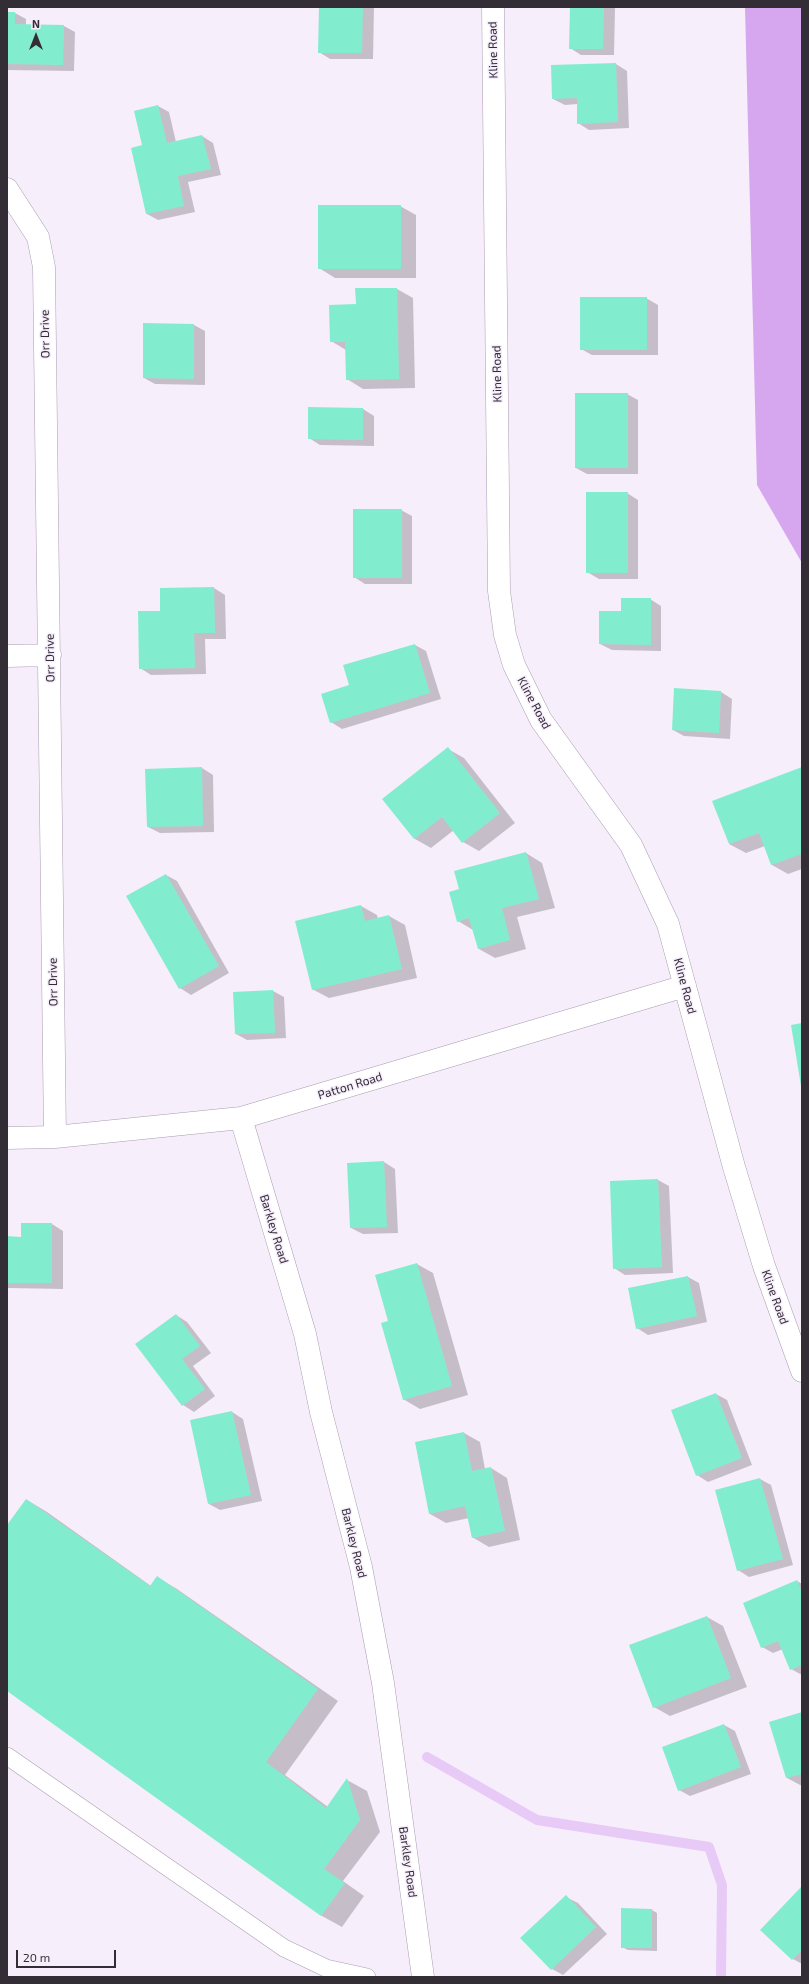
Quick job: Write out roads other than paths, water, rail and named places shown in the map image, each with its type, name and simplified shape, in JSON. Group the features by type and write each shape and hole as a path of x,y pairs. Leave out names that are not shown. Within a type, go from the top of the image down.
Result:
{"street":[{"name":"Kline Road","path":"493,7 499,591 505,635 514,665 541,720 631,845 668,924 734,1167 764,1266 802,1372"},
{"name":"Orr Drive","path":"7,189 38,236 44,267 50,655 54,1137"},
{"path":"7,656 50,655"},
{"name":"Patton Road","path":"7,1138 54,1137 241,1118 685,986"},
{"name":"Barkley Road","path":"241,1118 305,1334 321,1412 361,1567 383,1683 423,1977"}],"lane":[{"path":"7,1756 284,1948 326,1968 367,1977"}],"waterway":[{"path":"427,1757 537,1820 709,1847 722,1885 721,1977"}]}
